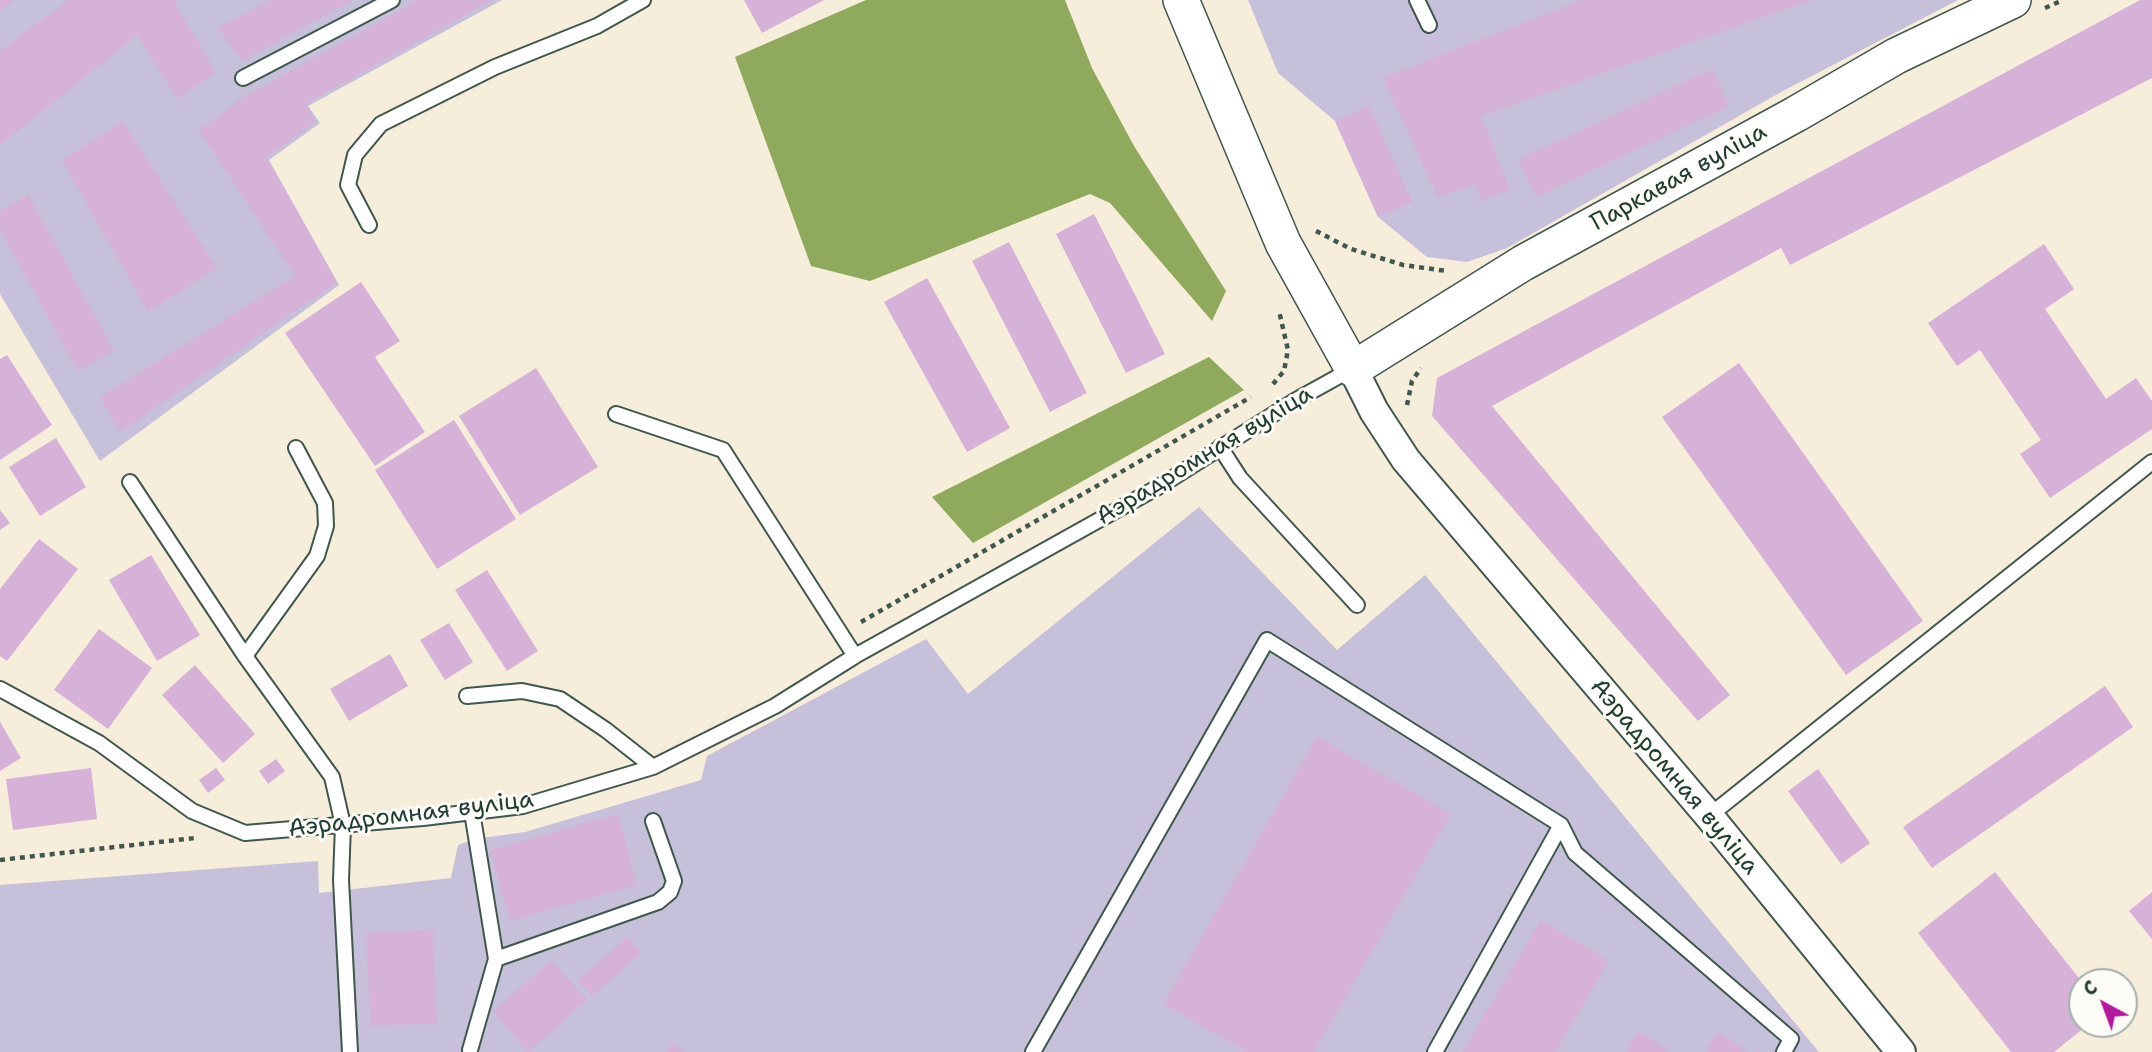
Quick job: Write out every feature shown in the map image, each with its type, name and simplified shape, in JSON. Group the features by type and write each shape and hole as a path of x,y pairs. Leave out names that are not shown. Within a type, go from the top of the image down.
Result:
{"street":[{"path":"1181,0 1283,243 1353,369"},
{"name":"Паркавая вуліца","path":"1353,369 1523,263 1784,121 1895,57 2027,5"},
{"name":"Аэрадромная вуліца","path":"1353,369 1374,411 1406,460 1709,817 1900,1052"}],"lane":[{"path":"243,78 392,0"},
{"path":"369,225 348,185 355,155 381,124 495,67 597,26 643,0"},
{"path":"1417,0 1429,25"},
{"name":"Аэрадромная вуліца","path":"245,833 523,806 653,767 775,706 855,656 1160,485 1296,400 1353,369"},
{"path":"616,414 723,450 855,656"},
{"path":"1220,447 1240,478 1357,605"},
{"path":"245,656 317,556 326,526 325,503 296,448"},
{"path":"1709,817 2152,462"},
{"path":"130,482 245,656 332,777 343,825 341,880 350,1052"},
{"path":"1033,1052 1267,640 1561,825 1575,853 1791,1039 1784,1052"},
{"path":"0,689 99,743 192,811 245,833"},
{"path":"467,696 522,691 560,699 606,730 653,767"},
{"path":"470,1050 496,959 472,812"},
{"path":"496,959 658,902 670,892 674,881 653,821"},
{"path":"1435,1052 1561,825"}],"path":[{"path":"2027,5 2063,0"},
{"path":"1311,229 1351,249 1403,265 1458,273 1472,296"},
{"path":"1269,388 1284,372 1288,350 1275,301"},
{"path":"1404,416 1412,382 1422,366"},
{"path":"841,634 1257,394"},
{"path":"0,860 245,833"}],"shaded area":[{"path":"0,0 502,0 308,106 320,123 269,160 339,285 100,461 0,294"},
{"path":"1248,0 1958,0 1781,92 1507,248 1467,262 1427,257 1378,217 1335,121 1278,73"},
{"path":"1199,507 1337,650 1425,575 1819,1052 0,1052 0,885 318,861 319,893 451,878 458,845 475,839 525,832 701,780 707,756 926,639 968,694"}],"green space":[{"path":"866,0 1065,0 1092,68 1134,146 1226,291 1212,321 1110,203 1090,194 870,281 811,266 735,57"},
{"path":"1209,357 1244,390 973,543 932,497"}],"building":[{"path":"0,0 14,0 0,11"},
{"path":"68,0 177,0 174,2 216,72 177,99 137,35 0,145 0,51"},
{"path":"270,0 353,0 242,61 218,28"},
{"path":"418,0 493,0 305,104 316,122 266,157 337,282 120,432 100,397 295,276 199,131 237,101"},
{"path":"744,0 824,0 762,33"},
{"path":"1581,0 1812,0 1481,116 1510,190 1482,201 1475,184 1438,198 1383,78"},
{"path":"2140,0 2152,0 2152,78 1790,265 1781,248 1492,406 1730,695 1698,721 1432,416 1437,378"},
{"path":"1712,69 1729,106 1536,197 1518,160"},
{"path":"1369,106 1412,202 1378,217 1335,121"},
{"path":"123,122 217,268 148,312 62,160"},
{"path":"28,195 114,351 78,371 0,230 0,211"},
{"path":"1094,214 1165,354 1126,373 1056,234"},
{"path":"1009,242 1087,393 1050,412 972,261"},
{"path":"2044,244 2074,289 2045,309 2106,399 2136,378 2152,401 2152,429 2050,498 2020,454 2041,440 1980,350 1957,366 1928,323"},
{"path":"927,278 1010,428 967,452 884,302"},
{"path":"361,282 400,341 375,357 425,432 375,466 285,333"},
{"path":"7,355 52,425 0,460 0,359"},
{"path":"1739,363 1923,621 1846,675 1662,417"},
{"path":"536,368 598,467 520,515 459,416"},
{"path":"454,420 516,519 437,569 375,470"},
{"path":"56,438 86,487 40,516 9,467"},
{"path":"0,510 10,523 0,530"},
{"path":"39,539 78,569 7,661 0,656 0,589"},
{"path":"151,555 200,635 157,661 109,580"},
{"path":"487,570 538,651 507,671 455,590"},
{"path":"449,623 473,662 445,680 420,640"},
{"path":"99,629 152,668 108,729 54,690"},
{"path":"390,654 408,686 349,721 330,689"},
{"path":"195,665 255,734 223,763 162,695"},
{"path":"2105,686 2133,727 1932,868 1903,827"},
{"path":"0,722 21,758 0,771"},
{"path":"1317,737 1451,814 1314,1052 1248,1052 1163,1004"},
{"path":"276,759 285,771 268,784 259,771"},
{"path":"91,768 97,819 13,830 6,779"},
{"path":"216,768 225,780 208,793 199,780"},
{"path":"1818,769 1870,843 1841,864 1788,791"},
{"path":"618,814 637,885 510,921 490,850"},
{"path":"1995,872 2071,968 2068,968 2068,1038 2072,1038 2054,1052 2011,1052 1918,933"},
{"path":"2152,892 2152,939 2129,911"},
{"path":"1541,920 1609,961 1555,1052 1462,1052"},
{"path":"433,929 437,1023 370,1026 366,933"},
{"path":"628,937 641,953 592,996 578,980"},
{"path":"551,960 587,1000 528,1052 493,1012"},
{"path":"1640,1031 1670,1052 1625,1052"},
{"path":"1719,1032 1747,1052 1705,1052"},
{"path":"672,1044 686,1052 667,1052"}]}
